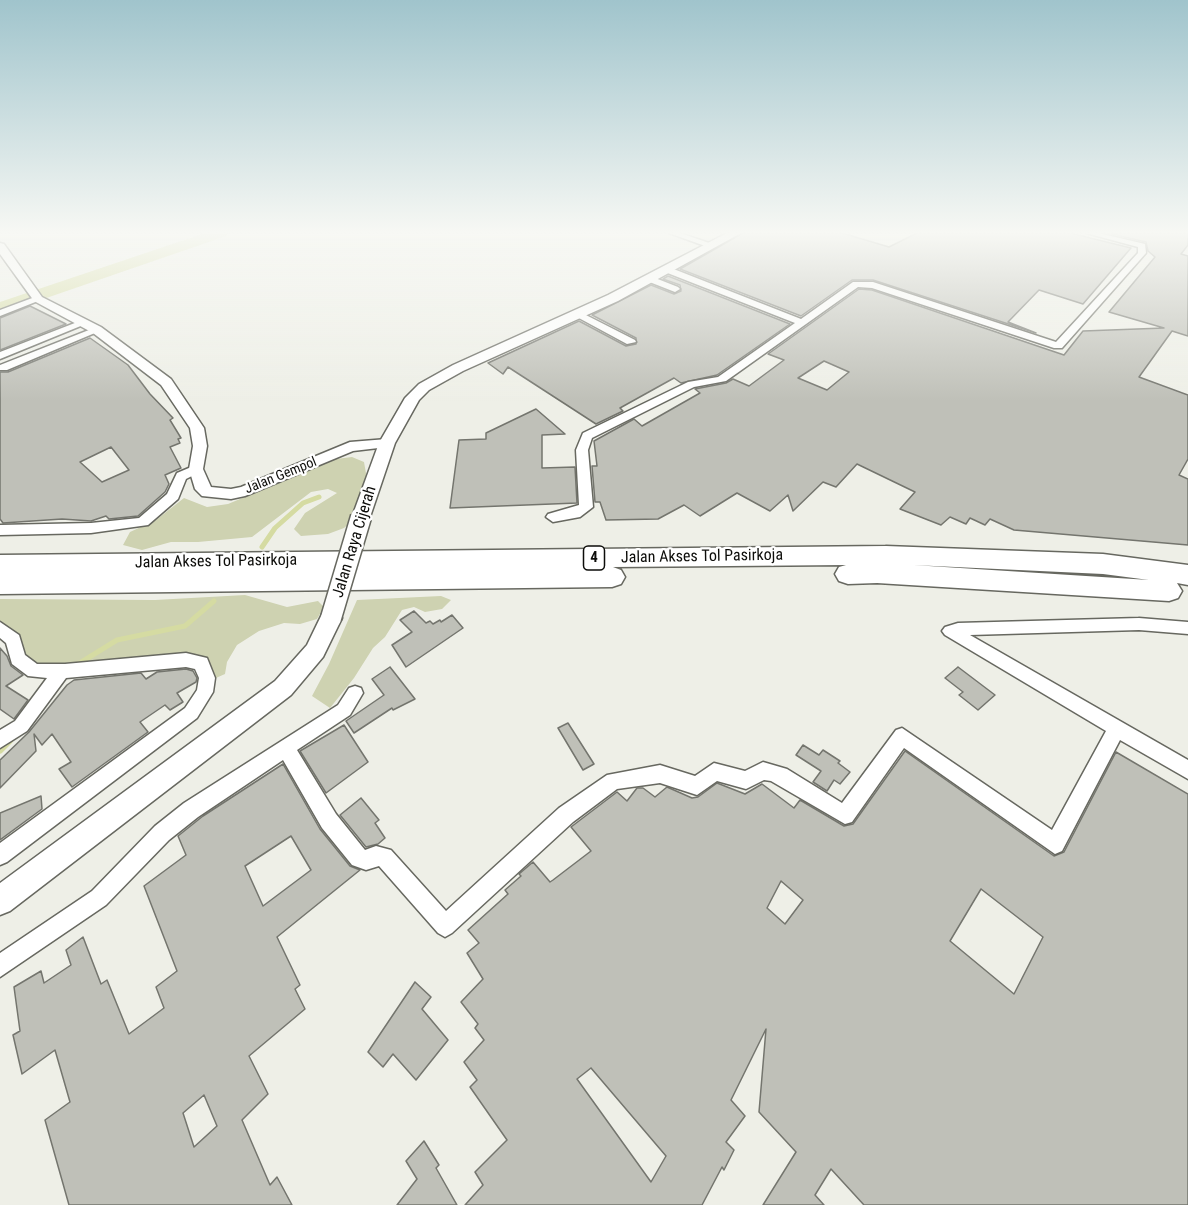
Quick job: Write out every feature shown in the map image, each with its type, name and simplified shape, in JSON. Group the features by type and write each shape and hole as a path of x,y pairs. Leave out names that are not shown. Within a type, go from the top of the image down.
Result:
{"highway":[{"name":"Jalan Akses Tol Pasirkoja","path":"0,565 886,555 1103,564 1188,575"},
{"name":"Jalan Akses Tol Pasirkoja","path":"0,584 877,573 1138,587 1188,593"}],"main road":[{"name":"Jalan Raya Cijerah","path":"0,901 284,688 315,651 331,618 361,517 387,443 413,398 439,377 580,315 630,289"}],"street":[{"path":"0,530 91,528 143,522 173,496 181,476 196,469 200,446 197,428 166,382 97,330 34,296 29,289"},
{"path":"717,289 801,322"},
{"path":"553,517 580,512 586,507 582,450 587,436 692,384 722,379 849,289"},
{"path":"882,289 1058,346 1109,289"},
{"path":"0,313 34,296"},
{"path":"580,315 631,342"},
{"path":"0,356 83,323"},
{"path":"3,368 97,330"},
{"name":"Jalan Gempol","path":"196,469 203,489 207,492 231,494 258,487 350,447 387,443"},
{"path":"1188,628 1139,624 950,631 1188,770"},
{"path":"0,628 10,635 18,659 34,671 67,671 186,660 201,663 207,678 205,692 191,713 0,855"},
{"path":"0,740 25,720 67,671"},
{"path":"0,966 99,898 162,833 191,810 344,710 355,693"},
{"path":"286,748 329,821 359,858 366,860 376,856 384,857 446,926 566,815 613,781 660,774 697,786 714,772 746,780 764,771 771,772 781,775 845,815 902,736 1055,844 1117,728"}],"green space":[{"path":"352,457 364,462 367,479 351,522 344,528 328,534 301,536 294,529 305,513 337,493 328,489 311,492 252,537 171,542 142,550 123,545 130,532 156,520 184,498 207,507 228,504 336,459"},
{"path":"245,595 287,607 318,601 324,607 317,619 300,624 284,623 259,631 237,645 227,662 225,674 200,685 196,666 30,672 0,634 0,599 155,600"},
{"path":"441,596 451,600 442,609 425,612 414,607 402,610 385,637 373,648 354,678 330,708 312,696 329,664 357,600"}],"building":[{"path":"643,289 662,289 674,294 702,289 790,324 717,375 681,383 674,378 620,408 623,411 596,424 508,367 503,374 488,363 579,321 626,346 636,344 636,338 592,315"},
{"path":"732,289 839,289 801,316"},
{"path":"859,289 872,290 1064,355 1083,331 1164,328 1109,312 1128,289 1188,289 1188,336 1172,331 1139,377 1188,395 1188,459 1179,475 1188,479 1188,545 1014,530 990,519 985,525 970,518 966,524 950,517 941,525 900,509 915,492 857,464 836,487 823,482 793,511 788,495 770,511 737,493 700,516 684,505 658,519 606,520 600,502 595,502 592,466 597,466 594,441 634,419 642,426 700,393 695,389 726,383 733,379 749,386 784,360 768,354","holes":["824,361 849,372 827,390 798,378"]},
{"path":"901,289 1096,289 1083,304 1039,290 1008,322 1036,333"},
{"path":"30,306 66,324 0,350 0,318"},
{"path":"90,338 128,365 150,394 173,418 170,420 181,438 178,439 180,443 170,447 181,468 165,475 169,484 165,492 138,516 109,519 106,516 91,521 62,519 3,523 0,519 0,372 8,372","holes":["111,447 129,470 102,482 80,462"]},
{"path":"536,409 565,434 542,435 542,468 575,467 577,503 450,508 459,440 486,439 486,433"},
{"path":"414,611 426,623 430,621 433,624 452,615 463,628 406,667 392,645 412,632 400,620"},
{"path":"0,648 7,656 11,666 23,675 6,686 28,700 14,719 0,709"},
{"path":"390,667 415,699 393,710 392,708 354,733 346,721 384,695 372,679"},
{"path":"958,667 995,695 978,710 959,695 963,692 945,678"},
{"path":"186,669 193,671 197,678 196,682 177,693 183,702 170,710 165,705 140,722 148,732 72,787 59,769 71,762 52,734 42,745 34,734 36,751 0,788 0,760 29,732 67,685 74,680 141,673 146,679 157,672"},
{"path":"568,723 594,764 583,770 558,728"},
{"path":"344,725 368,762 326,793 300,751"},
{"path":"803,745 819,755 823,750 840,761 838,763 850,772 840,784 834,780 827,791 813,782 821,771 796,755"},
{"path":"905,751 1054,856 1064,852 1116,752 1188,794 1188,1205 864,1205 831,1169 815,1195 824,1205 763,1205 796,1152 759,1112 766,1029 731,1100 745,1116 726,1142 734,1150 724,1170 722,1167 702,1205 465,1205 483,1185 475,1172 507,1140 470,1087 477,1080 464,1062 484,1040 475,1028 478,1024 461,1002 483,979 467,953 479,943 468,930 508,894 505,890 521,876 519,874 533,862 550,882 553,880 591,851 571,827 617,792 627,801 637,788 643,788 655,797 667,787 692,798 698,797 717,783 745,794 762,784 794,808 800,800 844,826 853,824","holes":["781,881 803,900 785,924 767,908","981,889 1043,937 1014,994 950,941","591,1068 666,1156 651,1182 577,1079"]},
{"path":"283,764 320,829 350,866 360,870 277,937 300,985 295,989 305,1009 249,1056 268,1094 242,1120 270,1185 277,1177 292,1205 69,1205 45,1120 70,1102 55,1050 22,1074 13,1035 20,1031 14,987 41,971 44,983 71,965 66,950 83,937 101,984 107,980 129,1034 164,1008 156,987 177,971 144,886 186,855 178,836 203,816","holes":["291,836 311,870 263,906 245,866","204,1095 217,1126 194,1147 183,1113"]},
{"path":"41,796 42,809 0,840 0,813"},
{"path":"361,798 379,820 375,823 385,838 378,844 366,847 340,815"},
{"path":"415,982 431,997 422,1009 448,1040 416,1080 393,1054 383,1067 368,1052"},
{"path":"424,1141 439,1165 436,1168 457,1205 397,1205 417,1179 406,1161"}],"waterway":[{"path":"0,308 55,289"},
{"path":"262,547 275,528 303,503 319,497"},
{"path":"75,666 117,640 185,626 214,601"},
{"path":"0,750 10,740"}]}
